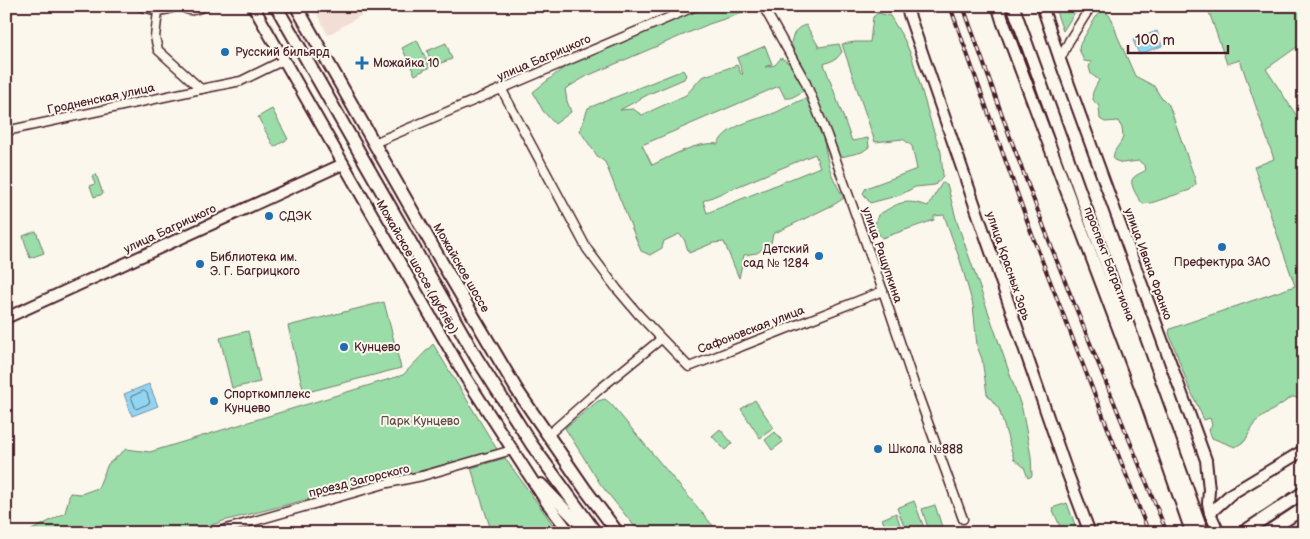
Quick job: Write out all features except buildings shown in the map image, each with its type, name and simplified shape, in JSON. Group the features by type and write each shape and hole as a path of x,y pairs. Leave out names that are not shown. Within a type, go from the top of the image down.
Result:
{"main road":[{"path":"276,6 476,357 528,439 596,533"},
{"name":"Можайское шоссе","path":"296,6 490,346 517,390 585,489 618,533"},
{"name":"проспект Багратиона","path":"998,6 1146,401 1192,533"},
{"name":"проспект Багратиона","path":"1015,12 1203,533"},
{"path":"1242,533 1304,492"},
{"path":"1266,533 1304,508"}],"street":[{"path":"139,6 158,11 168,10 176,6"},
{"path":"181,6 186,10 192,11 205,6"},
{"name":"Можайское шоссе (дублёр)","path":"254,6 466,378 547,503 570,533"},
{"name":"улица Багрицкого","path":"374,143 696,6"},
{"name":"улица Ращупкина","path":"763,6 811,94 838,163 914,384 963,518"},
{"name":"улица Красных Зорь","path":"906,6 1090,533"},
{"name":"улица Ивана Франко","path":"1042,6 1206,460 1209,490 1208,503 1210,513 1217,528"},
{"path":"1060,60 1091,6"},
{"path":"158,11 155,37 158,50 201,89"},
{"name":"Гродненская улица","path":"6,130 241,82 284,60"},
{"name":"Сафоновская улица","path":"502,90 587,249 614,285 661,339 689,367 883,291"},
{"name":"улица Багрицкого","path":"6,318 343,164"},
{"path":"548,435 601,388 661,339"},
{"name":"проезд Загорского","path":"212,533 512,450"},
{"path":"1210,513 1231,494 1304,450"},
{"path":"522,462 588,533"}],"shaded area":[{"path":"313,6 377,6 328,35"}],"green space":[{"path":"702,6 749,6 749,11 709,24 587,76 565,89 571,112 555,124 543,111 533,92 571,62"},
{"path":"1054,6 1079,6 1063,31"},
{"path":"1207,6 1304,6 1304,42 1266,69 1304,127 1304,398 1292,397 1255,422 1245,441 1235,447 1212,438 1209,430 1212,425 1210,418 1204,420 1188,385 1169,333 1170,329 1295,286 1254,167 1274,159 1240,60 1227,64"},
{"path":"1103,11 1112,19 1135,76 1154,86 1169,105 1195,179 1196,184 1190,190 1143,204 1135,193 1132,180 1146,170 1145,166 1139,161 1122,163 1114,160 1115,151 1123,137 1122,128 1118,121 1105,122 1100,119 1099,106 1095,103 1092,96 1099,80 1091,74 1089,67 1091,62 1084,61 1079,49 1099,12"},
{"path":"878,13 890,16 912,57 941,152 943,176 935,185 915,187 900,195 870,203 863,193 866,188 917,169 912,146 903,139 875,142 842,44 870,42 873,17"},
{"path":"806,25 819,47 839,44 842,52 836,59 824,64 852,141 868,138 869,147 862,152 841,157 834,147 791,43 796,31"},
{"path":"417,40 430,67 415,75 402,48"},
{"path":"446,43 452,59 433,66 427,51"},
{"path":"765,46 772,64 765,67 775,65 781,58 790,64 796,72 805,90 791,98 785,98 779,86 642,145 652,165 693,147 718,144 729,131 808,98 820,122 830,170 844,198 773,234 771,243 757,253 744,255 739,278 724,242 713,243 689,253 684,239 679,234 664,241 662,248 650,255 641,251 605,162 598,157 580,131 588,108 683,70 686,75 684,79 649,94 620,110 633,109 642,115 686,95 702,77 737,65 741,74 743,74 737,58","holes":["815,154 820,167 707,213 703,201"]},
{"path":"272,109 288,139 274,147 258,117"},
{"path":"96,174 103,194 94,197 90,186 95,184 92,176"},
{"path":"942,183 947,184 957,222 1022,409 1031,456 1032,476 1028,478 1024,467 1014,459 999,409 987,394 982,359 977,346 973,305 944,215 934,216 934,220 882,238 874,227 878,215 896,205 913,202 928,206"},
{"path":"36,231 44,253 30,258 23,236"},
{"name":"Кунцево","path":"384,302 401,368 304,393 288,326"},
{"path":"248,331 260,382 232,388 220,338"},
{"name":"Парк Кунцево","path":"433,344 498,451 223,521 191,533 26,533 65,513 70,493 81,494 98,488 108,464 126,449 150,452 403,375"},
{"path":"605,399 719,533 640,533 601,485 565,428 598,401"},
{"path":"755,400 774,428 760,438 741,409"},
{"path":"720,429 732,443 725,450 712,436"},
{"path":"775,432 783,442 772,450 765,440"},
{"path":"505,458 559,533 492,533 471,468"},
{"path":"914,501 926,533 907,533 897,508"},
{"path":"1067,503 1078,533 1061,533 1052,508"},
{"path":"935,505 942,527 929,531 922,509"},
{"path":"896,513 903,533 888,533 882,519"}],"water":[{"path":"1157,31 1162,46 1139,54 1133,40"},
{"path":"149,384 158,406 132,416 124,394"}],"railway":[{"path":"950,6 1034,240 1149,533"},
{"path":"963,6 1056,259 1167,533"}],"place":[{"name":"Русский бильярд","path":"225,52"},
{"name":"Можайка 10","path":"362,63"},
{"name":"СДЭК","path":"269,216"},
{"name":"Префектура ЗАО","path":"1222,247"},
{"name":"Детский сад № 1284","path":"819,256"},
{"name":"Библиотека им. Э. Г. Багрицкого","path":"200,264"},
{"name":"Кунцево","path":"344,347"},
{"name":"Спорткомплекс Кунцево","path":"214,401"},
{"name":"Школа №888","path":"878,449"}]}
